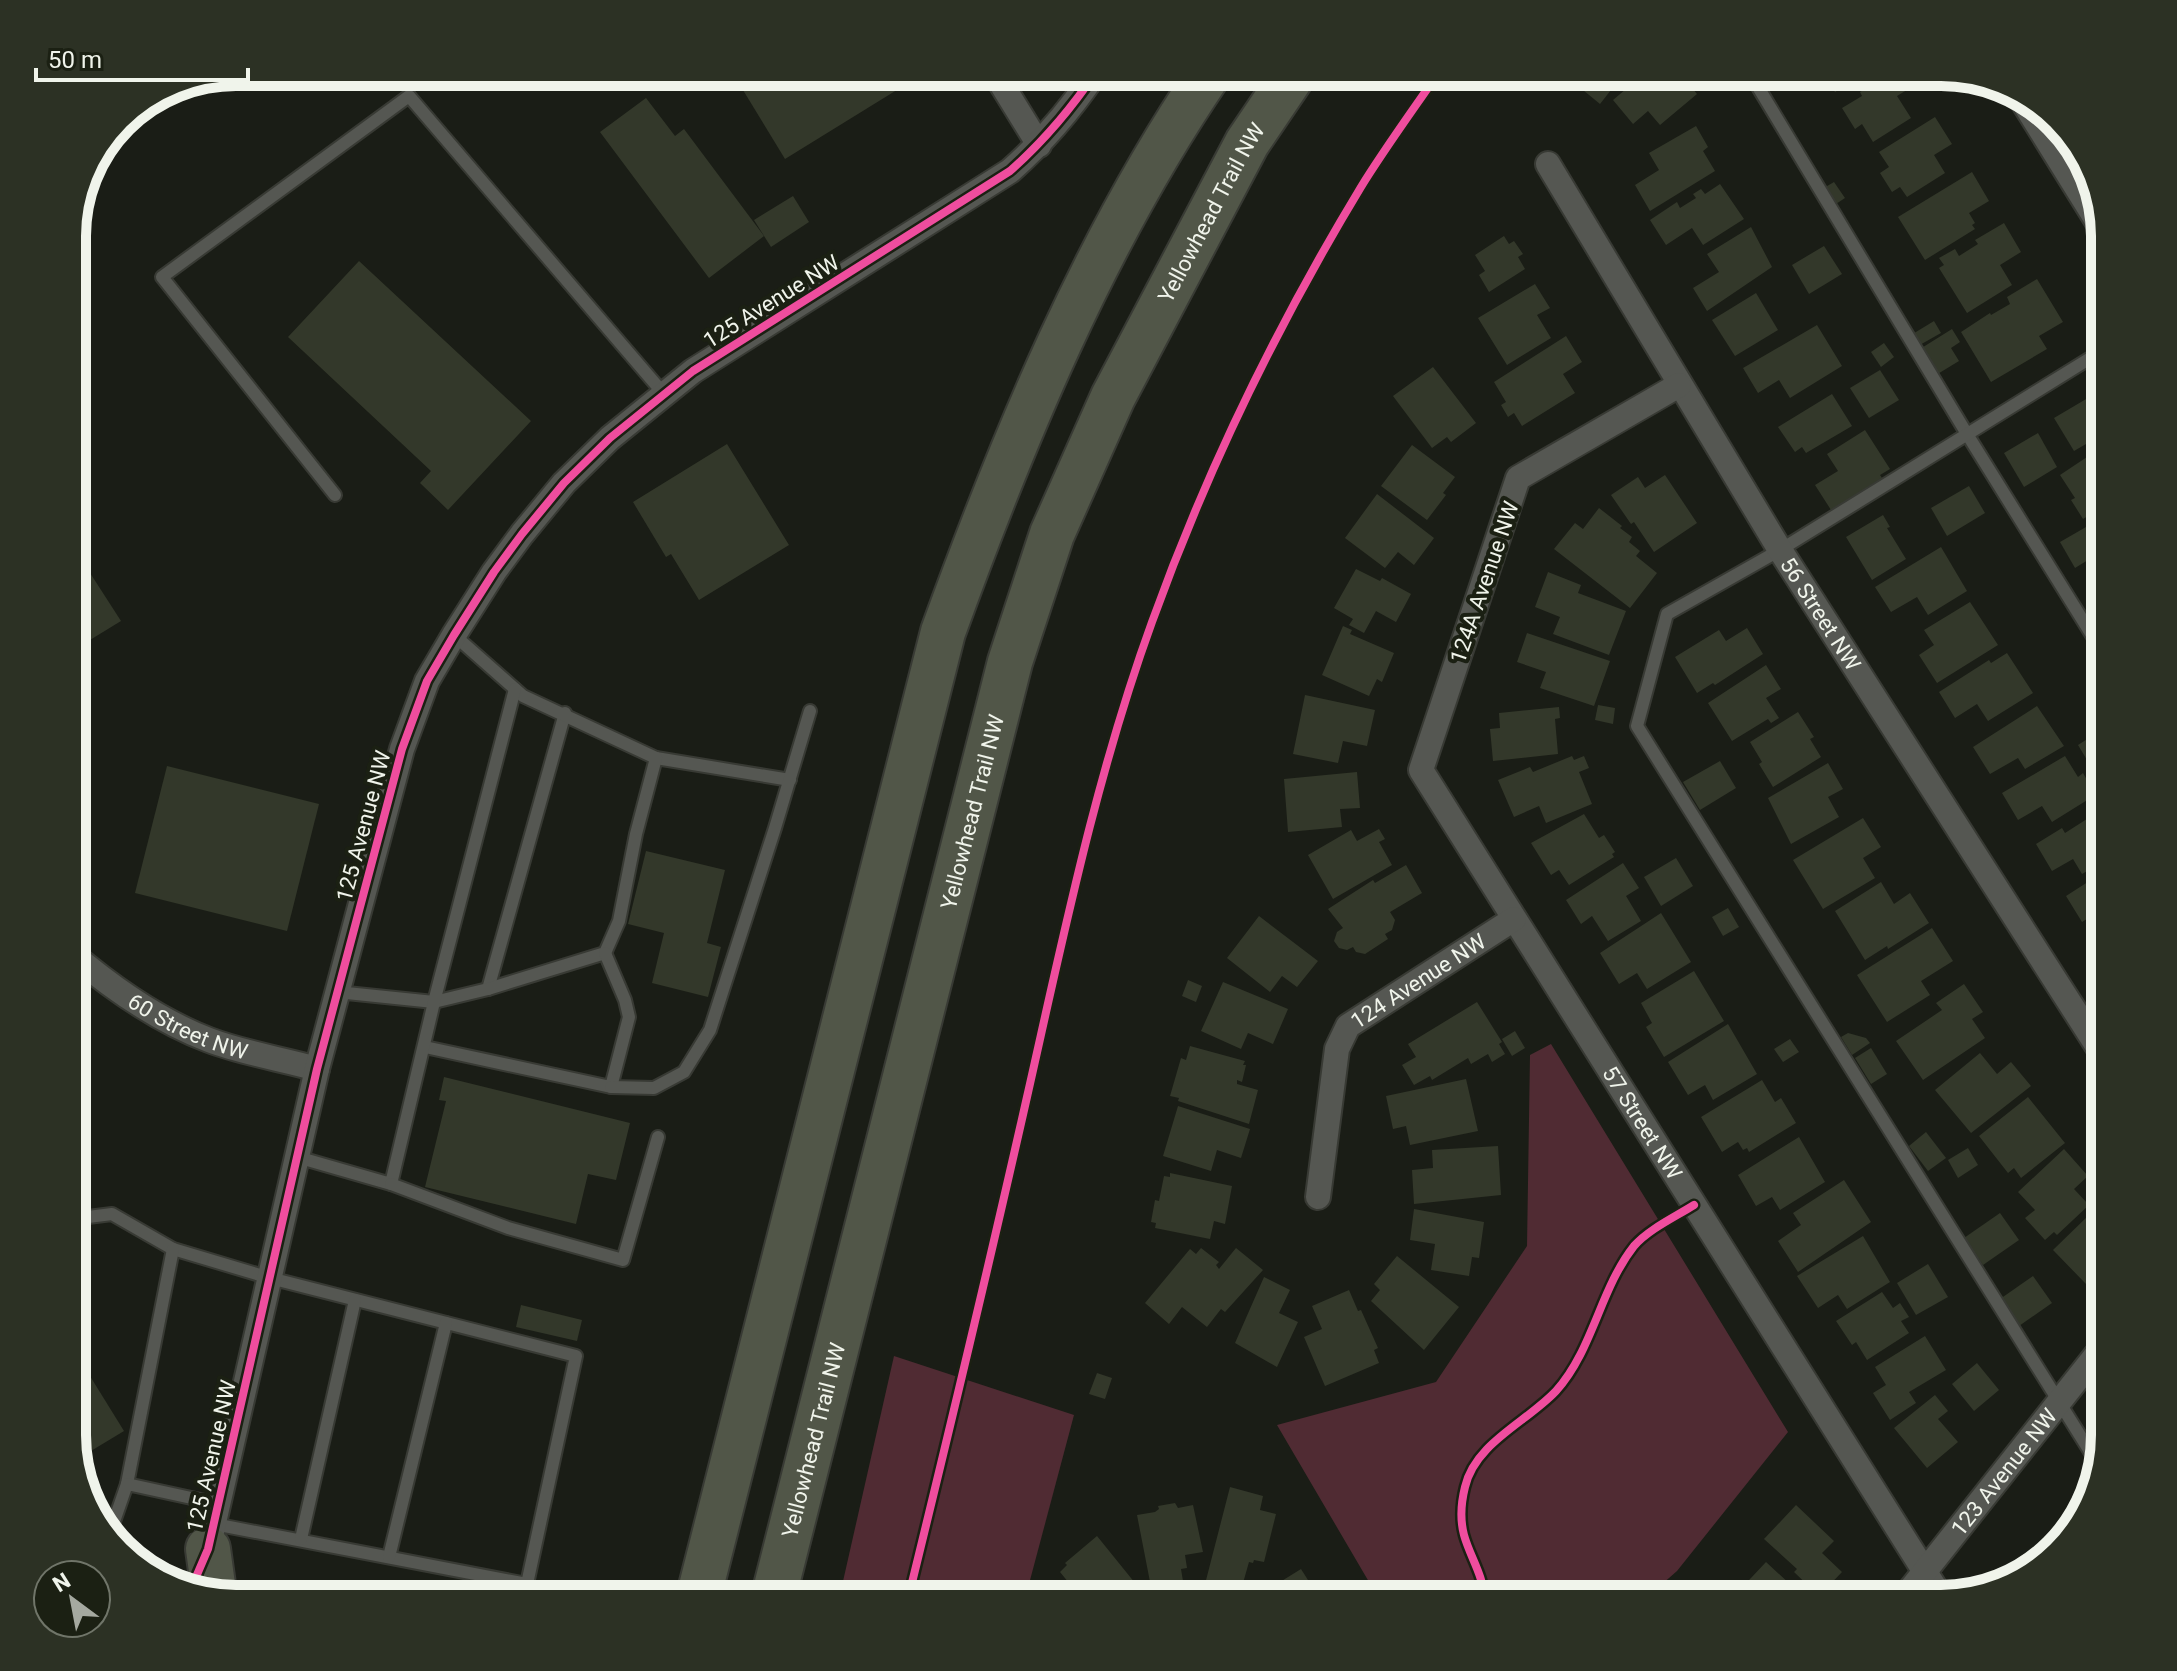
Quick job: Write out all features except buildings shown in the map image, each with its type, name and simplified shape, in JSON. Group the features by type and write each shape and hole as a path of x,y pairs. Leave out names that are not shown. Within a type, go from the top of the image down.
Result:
{"highway":[{"path":"701,1585 943,632 990,502 1058,346 1120,222 1200,86"},
{"name":"Yellowhead Trail NW","path":"777,1585 1010,662 1052,534 1113,397 1189,249 1247,143 1286,86"},
{"path":"675,1585 729,1470"},
{"path":"214,1526 214,1584"}],"street":[{"path":"1003,86 1039,145"},
{"name":"125 Avenue NW","path":"214,1526 317,1069 402,749 427,681 454,635 494,572 564,483 610,438 693,371 1010,171 1039,145 1086,86"},
{"path":"2033,118 2088,206"},
{"name":"56 Street NW","path":"1548,164 1780,550 2091,1036"},
{"name":"124A Avenue NW","path":"1421,770 1518,478 1679,385"},
{"name":"57 Street NW","path":"1421,770 1934,1585"},
{"name":"124 Avenue NW","path":"1318,1197 1337,1049 1348,1026 1514,919"},
{"name":"60 Street NW","path":"86,965 125,994 176,1025 209,1040 317,1069"},
{"name":"123 Avenue NW","path":"1914,1585 2091,1361"}],"lane":[{"path":"1757,86 2091,633"},
{"path":"335,495 162,277 409,96 664,394"},
{"path":"2090,1452 1637,726 1667,614 1780,550 2091,358"},
{"path":"454,635 523,696 656,758 790,780"},
{"path":"391,1184 434,1002 515,689"},
{"path":"425,1047 611,1087 654,1088 684,1072 710,1030 810,711"},
{"path":"488,989 565,713"},
{"path":"611,1087 629,1017 605,953 619,921 636,834 656,758"},
{"path":"337,992 434,1002 605,953"},
{"path":"297,1157 391,1184 508,1228 623,1260 658,1137"},
{"path":"86,1217 112,1214 173,1249 270,1278 576,1356 527,1584 301,1539 214,1526 127,1484"},
{"path":"114,1522 127,1484 173,1249"},
{"path":"301,1539 355,1300"},
{"path":"389,1557 446,1323"}],"shaded area":[{"path":"1551,1044 1788,1432 1677,1571 1661,1585 1371,1585 1277,1425 1436,1382 1527,1246 1530,1055"},
{"path":"894,1356 1074,1415 1029,1585 842,1585"}],"cycle path":[{"path":"195,1579 208,1549 317,1069 402,749 427,681 454,635 522,534 564,483 610,438 693,371 1010,171 1056,124 1086,86"},
{"path":"911,1585 1082,858 1114,739 1152,622 1220,455 1273,345 1361,187 1429,86"},
{"path":"1482,1585 1462,1523 1465,1487 1471,1472 1491,1445 1544,1402 1569,1375 1622,1263 1634,1246 1694,1205"}]}
